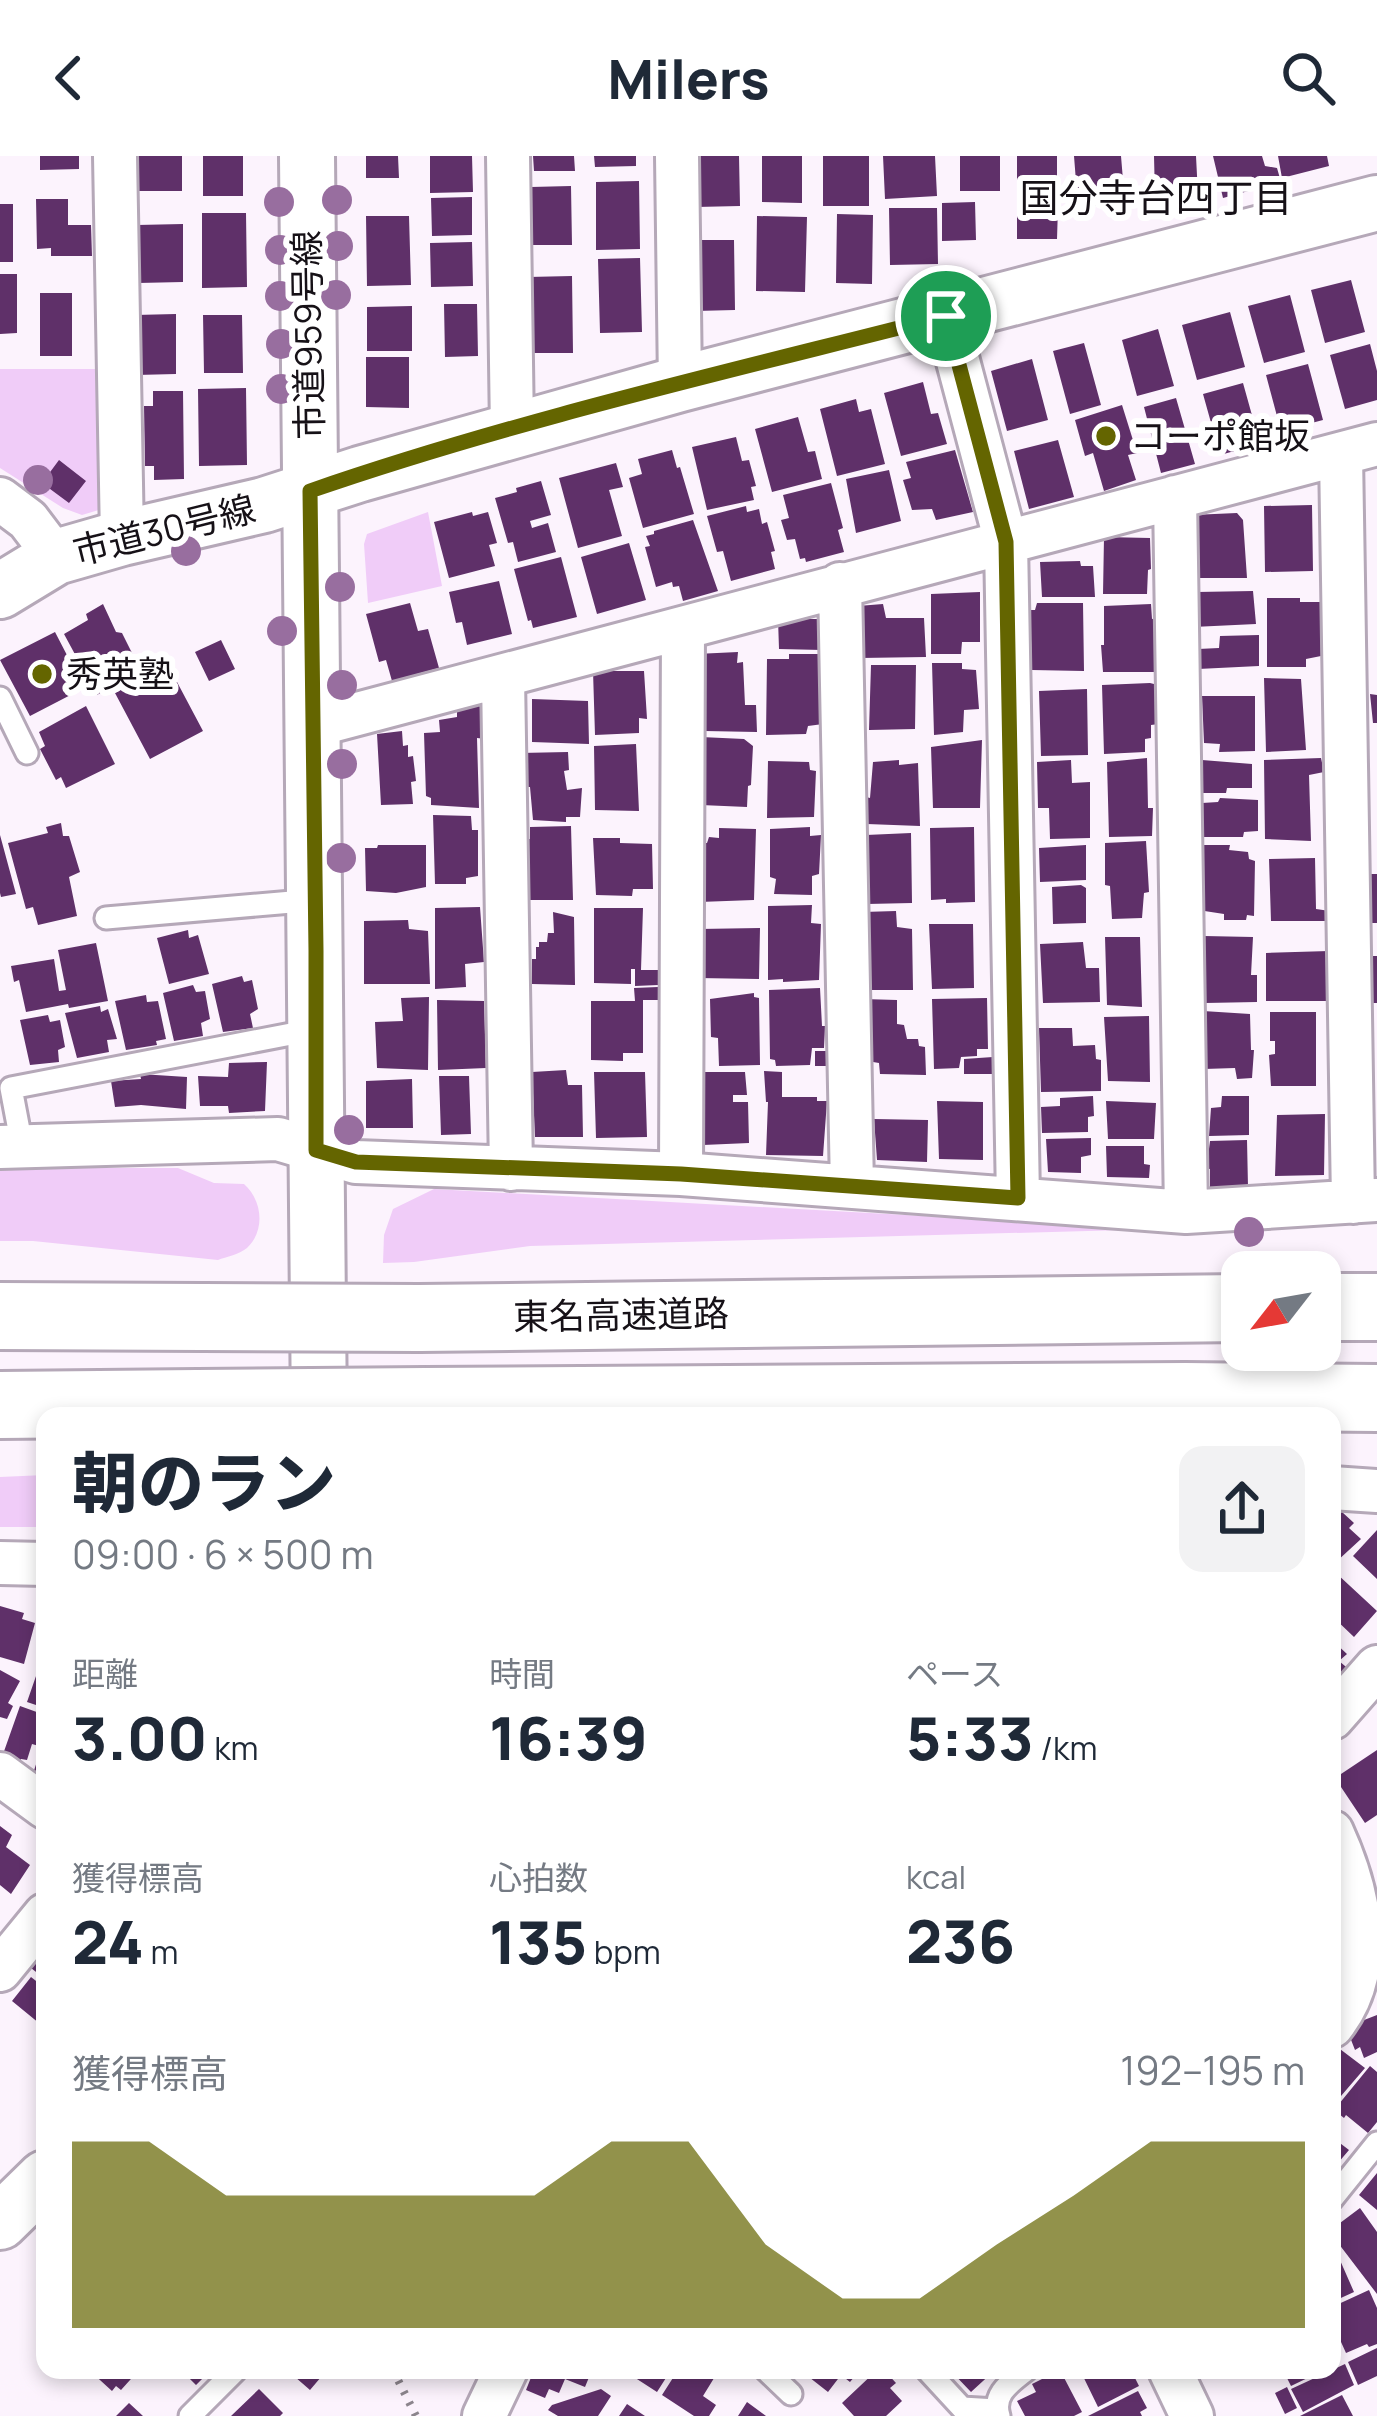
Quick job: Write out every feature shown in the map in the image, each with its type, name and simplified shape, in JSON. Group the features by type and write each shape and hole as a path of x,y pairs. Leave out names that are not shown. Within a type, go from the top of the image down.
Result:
{"highway":[{"path":"1341,1307 1377,1306"},
{"name":"東名高速道路","path":"0,1316 419,1318 1221,1308"},
{"path":"0,1405 1377,1398"}],"street":[{"path":"115,156 122,538"},
{"name":"市道959号線","path":"307,156 319,1407"},
{"path":"508,156 512,430"},
{"path":"676,156 680,384"},
{"name":"市道30号線","path":"0,590 56,557 122,538 310,491 680,384 1377,203"},
{"path":"946,316 1006,542 1018,1198"},
{"path":"11,1146 278,1139 316,1156 356,1162 681,1174 1186,1212 1365,1201 1359,449 312,726"},
{"path":"1175,497 1186,1212"},
{"path":"0,499 28,520 56,557"},
{"path":"840,584 852,1186"},
{"path":"681,1174 683,628"},
{"path":"503,677 511,1169"},
{"path":"1341,1489 1377,1491"},
{"path":"0,1563 36,1564"},
{"path":"1341,1708 1377,1667"},
{"path":"0,1774 36,1800"},
{"path":"1341,1857 1363,1940 1351,2013"},
{"path":"0,1970 36,1926"},
{"path":"0,2222 36,2187"},
{"path":"1174,2379 1192,2416"}],"lane":[{"path":"0,698 27,753"},
{"path":"106,918 315,899"},
{"path":"11,1146 11,1088 316,1030"},
{"path":"1341,2188 1377,2143"},
{"path":"190,2416 227,2379"},
{"path":"775,2379 790,2394"},
{"path":"935,2379 962,2408 998,2413 1001,2391 1015,2379"}],"path":[{"path":"398,2379 416,2416"}],"shaded area":[{"path":"0,369 101,369 102,509 82,515 63,508 0,468"},
{"path":"428,512 442,586 368,603 367,534"},
{"path":"178,1168 214,1183 244,1184 258,1207 257,1233 244,1250 218,1260 0,1241 0,1170"},
{"path":"434,1189 1160,1229 530,1246 383,1263 384,1235 393,1209"},
{"path":"36,1475 36,1527 0,1527 0,1477"}],"building":[{"path":"40,156 79,156 79,169 40,170"},
{"path":"137,156 182,156 182,191 138,191"},
{"path":"203,156 243,156 243,196 203,196"},
{"path":"366,156 398,156 399,178 366,178"},
{"path":"430,156 472,156 473,192 430,193"},
{"path":"533,156 574,156 575,171 534,171"},
{"path":"594,156 636,156 636,166 595,167"},
{"path":"695,156 739,156 740,206 696,207"},
{"path":"762,156 802,156 802,203 762,202"},
{"path":"823,156 869,156 869,206 823,206"},
{"path":"883,156 935,156 937,196 885,199"},
{"path":"960,156 1000,156 1000,191 960,191"},
{"path":"1017,156 1057,156 1057,200 1017,200"},
{"path":"1074,156 1121,156 1125,204 1078,207"},
{"path":"1154,156 1196,156 1198,195 1155,197"},
{"path":"1213,156 1262,156 1265,166 1277,168 1281,182 1223,198"},
{"path":"1278,156 1327,156 1329,166 1282,178"},
{"path":"639,181 640,249 596,250 596,182"},
{"path":"571,186 572,245 532,245 531,187"},
{"path":"472,197 472,235 432,236 431,198"},
{"path":"36,199 68,199 68,225 91,225 92,256 51,256 51,248 37,249"},
{"path":"975,202 976,240 942,241 942,203"},
{"path":"0,204 13,204 13,262 0,262"},
{"path":"1017,206 1058,207 1057,239 1017,239"},
{"path":"889,208 937,208 938,264 890,265"},
{"path":"202,213 246,213 247,287 202,288"},
{"path":"837,214 873,215 872,284 836,283"},
{"path":"366,216 409,216 411,285 367,286"},
{"path":"757,216 807,217 805,292 756,291"},
{"path":"183,224 183,282 138,283 137,225"},
{"path":"695,240 734,240 735,310 695,311"},
{"path":"472,242 473,286 431,287 430,243"},
{"path":"640,258 642,332 600,333 598,259"},
{"path":"0,274 17,274 17,333 0,334"},
{"path":"572,276 573,353 529,353 528,277"},
{"path":"1351,280 1365,332 1325,343 1311,290"},
{"path":"40,293 72,293 72,356 40,356"},
{"path":"1290,295 1305,352 1264,363 1248,306"},
{"path":"444,304 477,304 478,356 445,357"},
{"path":"412,306 412,351 367,351 367,307"},
{"path":"1230,312 1245,367 1197,380 1182,325"},
{"path":"176,314 176,374 136,375 135,315"},
{"path":"203,315 242,315 243,373 204,373"},
{"path":"1158,329 1174,386 1137,396 1122,340"},
{"path":"1084,343 1101,405 1070,414 1053,351"},
{"path":"1370,344 1377,400 1345,409 1330,355"},
{"path":"366,357 409,357 409,408 366,407"},
{"path":"1032,359 1048,420 1007,431 991,371"},
{"path":"1308,364 1323,420 1281,431 1266,375"},
{"path":"923,382 931,414 938,413 947,444 901,456 884,393"},
{"path":"1243,383 1260,444 1220,455 1203,394"},
{"path":"246,388 247,465 199,466 198,389"},
{"path":"153,391 183,391 184,479 154,480 154,466 145,466 144,406 153,406"},
{"path":"1176,398 1195,464 1161,473 1144,407"},
{"path":"856,399 859,412 871,409 885,464 837,476 820,409"},
{"name":"コーポ館坂","path":"1122,405 1137,453 1128,455 1136,480 1104,491 1093,453 1085,456 1075,420"},
{"path":"798,417 822,479 772,492 755,429"},
{"path":"736,437 742,461 749,460 756,486 751,487 754,500 707,510 692,447"},
{"path":"1058,440 1074,497 1029,509 1014,451"},
{"path":"672,450 694,514 643,528 629,478 642,474 638,459"},
{"path":"955,450 973,512 936,520 932,509 912,510 903,480 911,478 906,462"},
{"path":"59,460 86,481 69,503 42,483"},
{"path":"616,463 623,487 609,490 622,536 578,548 559,478"},
{"path":"889,470 901,521 856,533 846,479"},
{"path":"541,481 551,515 530,521 532,528 548,523 556,552 518,562 495,498"},
{"path":"831,483 844,552 806,562 800,559 795,539 787,540 781,520 789,518 783,495"},
{"path":"1312,505 1313,571 1265,572 1264,506"},
{"path":"746,506 747,512 759,509 762,524 767,522 775,569 731,581 707,516"},
{"path":"472,512 473,516 488,512 497,543 489,545 495,566 449,578 434,522"},
{"path":"1237,513 1243,520 1247,578 1193,578 1192,515"},
{"path":"693,520 718,591 683,601 679,586 673,587 672,582 656,587 646,536"},
{"path":"1104,537 1150,538 1147,594 1103,594"},
{"path":"629,543 646,600 597,614 581,557"},
{"path":"561,557 577,617 533,628 514,569"},
{"path":"1080,561 1081,566 1093,566 1095,597 1042,597 1040,562"},
{"path":"499,581 512,634 467,645 449,592"},
{"path":"1253,591 1256,624 1193,627 1197,592"},
{"path":"980,592 980,642 962,642 961,654 931,654 931,594"},
{"path":"1267,598 1320,602 1321,656 1306,659 1306,667 1267,667"},
{"path":"410,603 418,631 428,629 439,668 392,681 386,660 379,662 366,614"},
{"path":"1037,603 1083,603 1084,671 1032,670 1030,610"},
{"path":"103,604 134,657 136,672 97,695 64,634"},
{"path":"883,604 886,618 924,618 926,657 860,658 858,606"},
{"path":"1151,604 1152,619 1157,618 1155,672 1103,672 1104,606"},
{"path":"778,619 822,619 822,650 779,649"},
{"name":"秀英塾","path":"55,632 84,688 30,716 0,660"},
{"path":"1259,635 1259,666 1198,669 1198,649 1219,648 1220,636"},
{"path":"221,640 235,669 209,681 195,652"},
{"path":"738,652 737,663 743,662 745,705 756,705 757,732 705,731 696,654"},
{"path":"789,654 821,654 823,724 808,726 806,734 766,735 767,659 789,659"},
{"path":"932,663 962,663 962,669 976,670 979,709 964,710 963,732 934,735"},
{"path":"168,665 203,731 150,759 115,693"},
{"path":"871,665 916,665 915,729 869,730"},
{"path":"593,671 644,671 647,719 639,718 639,733 595,735"},
{"path":"1264,678 1301,679 1306,750 1266,752"},
{"path":"1102,685 1158,685 1159,724 1151,725 1145,752 1104,754"},
{"path":"1087,689 1088,755 1041,756 1039,691"},
{"path":"1370,694 1377,695 1377,723 1373,723"},
{"path":"1202,696 1255,696 1255,751 1219,752 1220,744 1204,743"},
{"path":"532,699 588,701 589,744 532,742"},
{"path":"457,703 483,705 486,739 477,738 479,808 431,805 426,796 424,733 440,732 439,720 457,717"},
{"path":"86,706 115,764 66,788 61,777 56,780 40,749 45,746 39,732"},
{"path":"402,731 403,746 408,745 408,757 413,756 413,804 381,805 377,734"},
{"path":"701,737 744,739 753,746 747,807 701,805"},
{"path":"982,740 980,808 933,808 931,747"},
{"path":"636,744 639,811 595,810 594,746"},
{"path":"568,752 567,790 582,788 580,817 566,817 566,822 533,820 530,787 520,787 520,753"},
{"path":"1147,758 1152,836 1109,837 1107,762"},
{"path":"1321,758 1324,772 1309,775 1311,841 1265,839 1264,760"},
{"path":"899,760 899,765 918,763 920,826 867,824 873,762"},
{"path":"1071,760 1072,783 1090,782 1090,838 1050,839 1049,808 1038,808 1037,762"},
{"path":"1202,760 1252,764 1252,788 1203,793"},
{"path":"768,761 809,762 810,770 816,771 814,817 767,818"},
{"path":"1220,798 1258,800 1258,831 1244,832 1243,837 1200,837 1202,803"},
{"path":"433,815 471,816 472,830 478,830 478,876 466,878 466,884 435,884"},
{"path":"61,823 80,872 69,877 77,916 38,925 33,907 26,909 8,843 48,833 46,827"},
{"path":"571,826 573,900 527,900 523,839 530,839 530,827"},
{"path":"810,827 810,836 821,835 819,874 812,876 812,895 774,894 770,829"},
{"path":"974,827 975,902 931,900 930,828"},
{"path":"719,828 756,829 754,900 699,902 699,843 719,838"},
{"path":"911,833 912,903 867,904 866,835"},
{"path":"0,835 16,894 1,897 0,893"},
{"path":"593,838 652,844 653,889 633,889 632,896 596,895"},
{"path":"1146,841 1149,892 1144,893 1142,918 1112,919 1110,886 1105,885 1105,843"},
{"path":"426,845 426,887 396,893 366,891 365,848"},
{"path":"1086,845 1086,880 1040,882 1039,848"},
{"path":"1194,845 1230,845 1229,850 1248,852 1255,861 1254,916 1224,920 1224,914 1198,910"},
{"path":"1315,858 1316,909 1330,911 1328,921 1271,921 1269,859"},
{"path":"1371,874 1377,874 1377,923 1370,923"},
{"path":"1052,887 1086,888 1086,923 1053,924"},
{"path":"812,905 811,923 821,924 819,980 768,980 768,906"},
{"path":"480,907 484,962 465,964 466,987 435,989 435,908"},
{"path":"594,908 643,908 641,970 658,970 658,985 635,986 635,969 631,969 631,984 594,983"},
{"path":"896,911 897,927 912,929 913,990 869,990 863,912"},
{"path":"553,912 574,917 575,985 532,984 532,959 536,959 539,942 547,942 548,933 554,933"},
{"path":"408,920 409,929 428,931 430,984 364,984 364,921"},
{"path":"929,924 973,924 974,988 932,989"},
{"path":"760,928 759,979 698,978 699,929"},
{"path":"188,930 189,938 198,935 209,974 169,984 157,938"},
{"path":"1204,936 1253,937 1251,975 1257,975 1257,1002 1205,1003"},
{"path":"1105,937 1140,937 1142,1007 1107,1005"},
{"path":"1083,942 1086,968 1099,968 1100,1002 1043,1003 1040,944"},
{"path":"96,943 108,1001 26,1012 11,966 54,959 59,991 66,990 58,950"},
{"path":"1329,951 1329,1001 1266,1001 1266,953"},
{"path":"1372,956 1377,956 1377,1003 1372,1003"},
{"path":"242,976 244,982 252,980 258,1009 250,1014 253,1028 223,1032 212,984"},
{"path":"193,985 196,992 205,991 210,1019 201,1023 203,1036 174,1041 163,993"},
{"path":"658,987 658,1000 643,1000 643,1053 623,1053 623,1061 591,1060 591,1001 635,1001 634,988"},
{"path":"820,988 824,1048 812,1048 810,1065 776,1066 770,1059 769,990"},
{"path":"754,993 759,998 760,1065 719,1066 718,1038 711,1037 710,999"},
{"path":"146,995 147,1002 158,1001 166,1039 126,1050 115,1001"},
{"path":"429,997 428,1070 377,1068 375,1022 403,1021 401,998"},
{"path":"987,998 988,1049 961,1057 959,1068 934,1069 932,999"},
{"path":"863,999 897,1000 897,1024 904,1025 907,1039 918,1039 919,1046 925,1047 926,1075 880,1074 879,1063 866,1053"},
{"path":"437,1000 484,1001 486,1068 438,1070"},
{"path":"100,1006 101,1012 108,1009 117,1039 107,1040 109,1052 77,1058 65,1013"},
{"path":"1203,1011 1250,1014 1252,1078 1237,1079 1235,1068 1204,1069"},
{"path":"1270,1012 1316,1012 1316,1086 1271,1086 1269,1055 1275,1054 1275,1041 1270,1041"},
{"path":"48,1015 50,1022 60,1020 65,1047 58,1050 59,1062 30,1065 20,1020"},
{"path":"1149,1016 1150,1082 1108,1081 1104,1017"},
{"path":"1039,1028 1072,1028 1073,1046 1095,1045 1096,1059 1101,1060 1101,1091 1041,1092"},
{"path":"815,1051 830,1051 832,1066 815,1066"},
{"path":"993,1057 994,1074 964,1074 964,1059"},
{"path":"267,1062 265,1111 229,1113 228,1106 200,1106 198,1076 228,1077 229,1063"},
{"path":"566,1070 568,1085 582,1085 583,1137 535,1137 532,1072"},
{"path":"764,1071 782,1072 782,1097 827,1101 823,1156 766,1155"},
{"path":"594,1072 645,1072 647,1137 596,1138"},
{"path":"703,1072 745,1072 747,1095 733,1095 733,1102 748,1102 749,1143 703,1145"},
{"path":"140,1074 187,1077 186,1109 115,1107 111,1081 141,1079"},
{"path":"439,1076 469,1076 471,1134 441,1135"},
{"path":"412,1079 413,1128 366,1128 366,1081"},
{"path":"1093,1096 1094,1116 1088,1117 1088,1132 1042,1133 1041,1107 1060,1106 1060,1098"},
{"path":"1222,1096 1249,1096 1249,1135 1209,1136 1211,1108 1221,1107"},
{"path":"937,1101 983,1102 983,1160 939,1159"},
{"path":"1106,1101 1156,1103 1154,1139 1108,1139"},
{"path":"1325,1114 1324,1175 1275,1176 1277,1115"},
{"path":"874,1119 928,1120 927,1162 877,1160"},
{"path":"1091,1138 1091,1155 1081,1157 1081,1173 1048,1172 1046,1139"},
{"path":"1247,1140 1248,1187 1210,1188 1210,1169 1203,1168 1202,1150 1209,1149 1210,1141"},
{"path":"1106,1146 1144,1146 1149,1178 1107,1177"},
{"path":"1342,1512 1354,1523 1349,1528 1361,1539 1341,1557"},
{"path":"1377,1530 1377,1579 1353,1556"},
{"path":"1341,1578 1377,1611 1354,1637 1341,1625"},
{"path":"0,1606 24,1613 22,1619 35,1623 24,1664 0,1657"},
{"path":"0,1670 20,1681 8,1703 13,1706 7,1719 0,1717"},
{"path":"36,1676 36,1705 27,1702"},
{"path":"20,1706 36,1712 36,1745 32,1744 27,1760 21,1759 18,1765 2,1757"},
{"path":"1377,1750 1377,1815 1365,1823 1341,1787 1341,1774"},
{"path":"0,1826 12,1835 6,1847 30,1865 11,1894 0,1885"},
{"path":"31,1977 36,1981 36,2021 12,2001"},
{"path":"1377,2015 1377,2052 1364,2058 1360,2047 1355,2050 1346,2027"},
{"path":"1341,2050 1365,2068 1341,2096"},
{"path":"1370,2066 1377,2072 1377,2122 1368,2133 1341,2116 1341,2101"},
{"path":"1377,2173 1377,2210 1359,2195"},
{"path":"1360,2208 1377,2232 1377,2294 1341,2247 1341,2222"},
{"path":"1341,2262 1354,2292 1341,2298"},
{"path":"1369,2290 1377,2308 1377,2344 1346,2353 1341,2342 1341,2303"},
{"path":"1377,2348 1377,2376 1358,2385 1348,2362"},
{"path":"1345,2364 1354,2385 1303,2412 1291,2389 1313,2379 1341,2379"},
{"path":"99,2379 131,2379 121,2390 116,2386 112,2391"},
{"path":"297,2379 319,2379 310,2390"},
{"path":"530,2379 565,2379 559,2393 549,2389 545,2398 526,2390"},
{"path":"565,2379 588,2379 585,2387"},
{"path":"637,2379 665,2379 657,2392"},
{"path":"672,2379 713,2379 703,2396 716,2405 709,2416 694,2416 662,2395"},
{"path":"811,2379 838,2379 828,2392"},
{"path":"867,2379 892,2379 896,2383 890,2388 902,2401 886,2416 854,2416 842,2403"},
{"path":"959,2379 985,2379 971,2392"},
{"path":"1065,2379 1082,2412 1025,2416 1017,2401 1036,2392 1032,2384"},
{"path":"1084,2379 1136,2379 1139,2386 1098,2407"},
{"path":"1287,2387 1297,2408 1285,2414 1275,2393"},
{"path":"259,2389 283,2413 280,2416 231,2416"},
{"path":"601,2389 611,2396 598,2416 558,2416 548,2410 552,2405"},
{"path":"1138,2391 1147,2408 1140,2412 1142,2416 1088,2416"},
{"path":"1342,2395 1353,2416 1300,2416"},
{"path":"747,2402 766,2416 738,2416"},
{"path":"129,2403 143,2416 116,2416"},
{"path":"627,2404 645,2416 619,2416"}],"place":[{"name":"コーポ館坂","path":"1106,436"},
{"name":"秀英塾","path":"42,674"}],"district":[{"name":"国分寺台四丁目","path":"1156,198"}],"route":[{"path":"946,316 1006,542 1018,1198 681,1174 356,1162 316,1150 310,491 512,430 946,316"}]}
